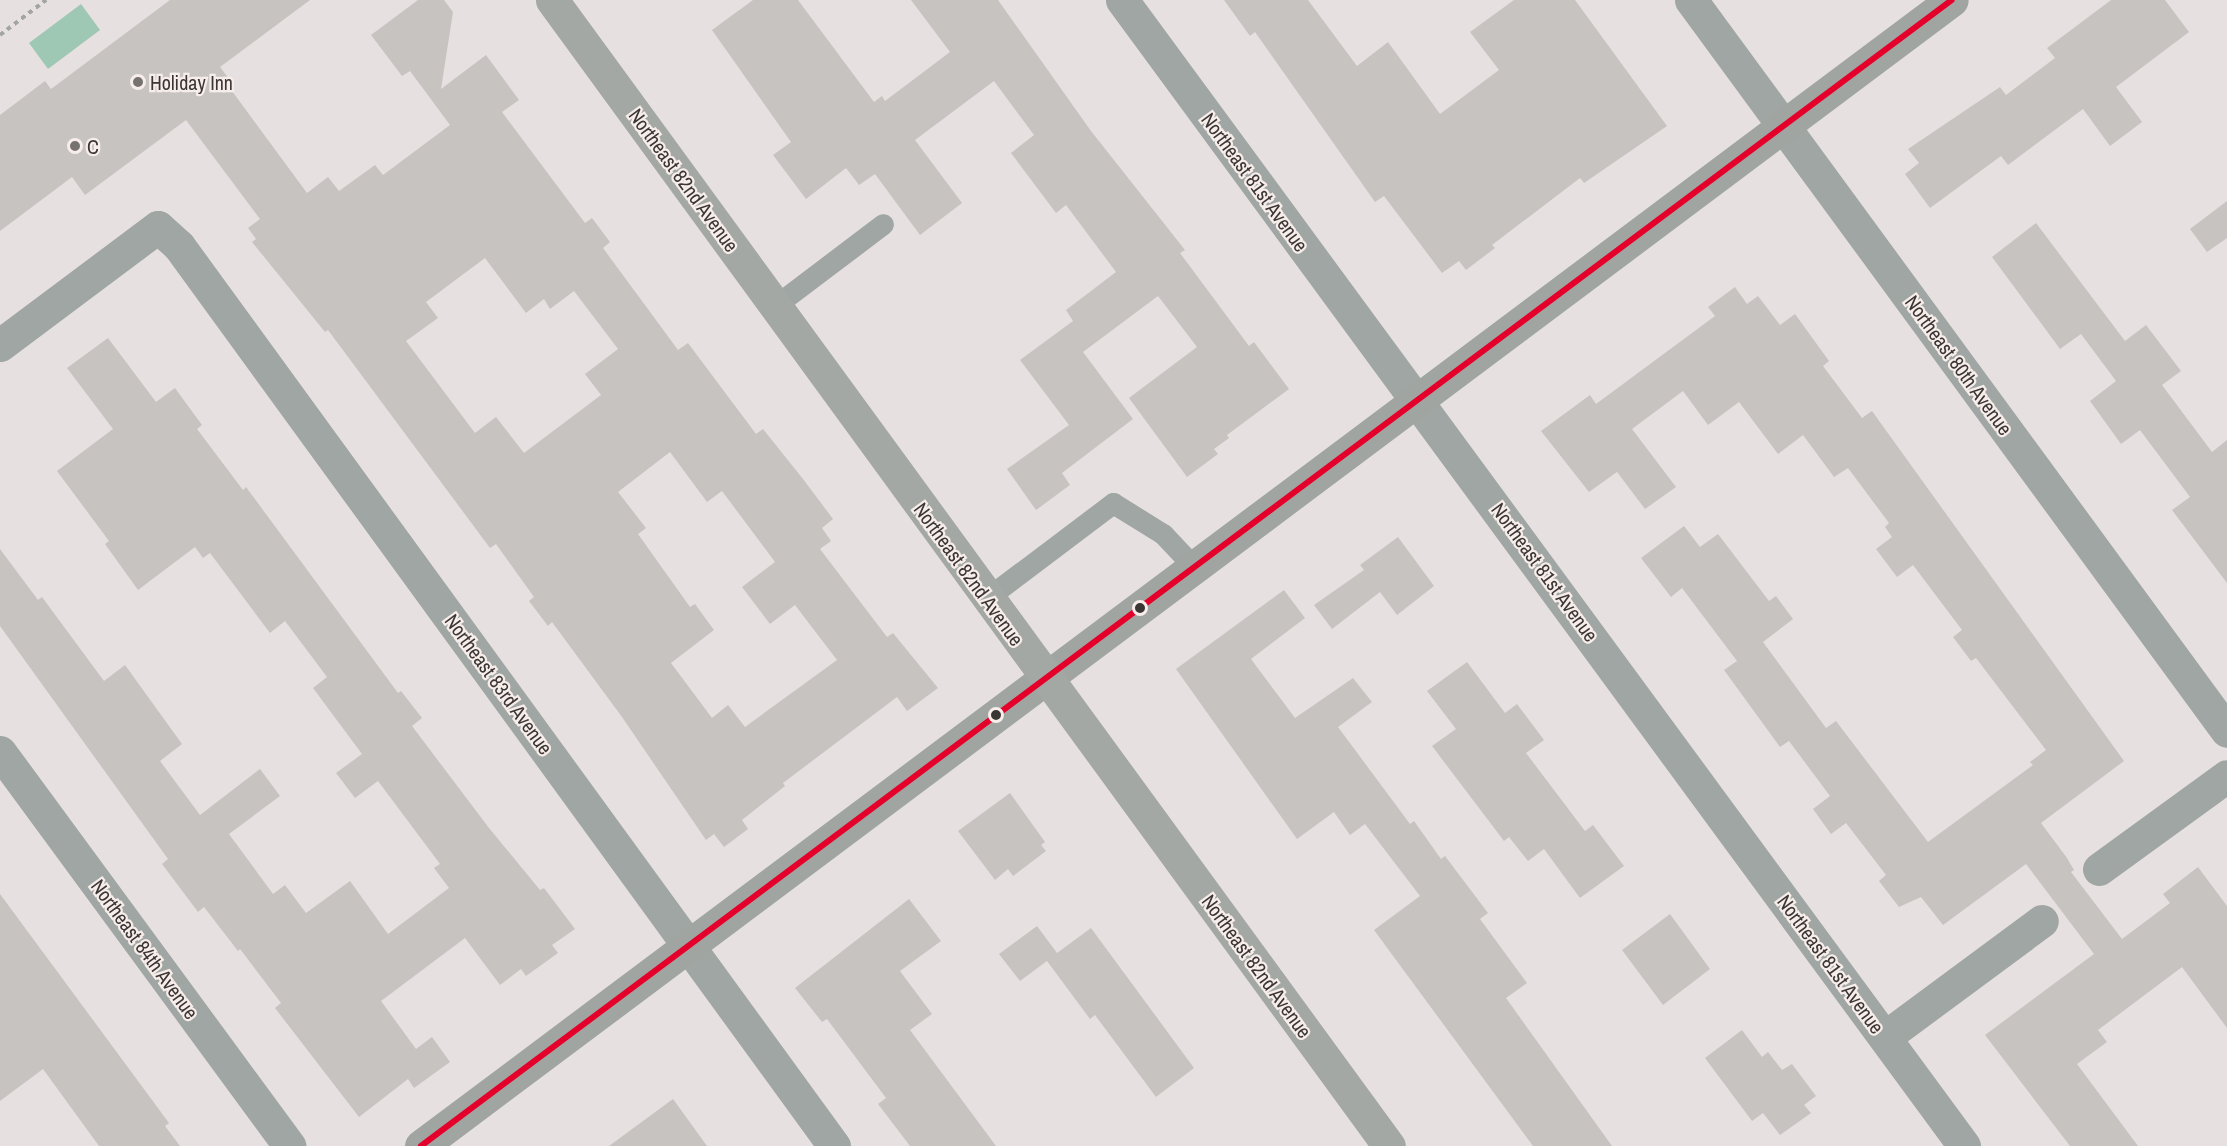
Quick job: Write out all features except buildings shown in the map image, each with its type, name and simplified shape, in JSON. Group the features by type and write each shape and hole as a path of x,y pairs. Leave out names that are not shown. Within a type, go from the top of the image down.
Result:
{"main road":[{"name":"Northeast 82nd Avenue","path":"552,0 1389,1146"}],"street":[{"name":"Northeast 81st Avenue","path":"1122,0 1964,1146"},
{"name":"Northeast 80th Avenue","path":"1691,0 2227,731"},
{"path":"421,1146 1952,0"},
{"name":"Northeast 83rd Avenue","path":"0,345 158,227 179,246 690,945 834,1146"},
{"name":"Northeast 84th Avenue","path":"0,752 289,1146"},
{"path":"2099,869 2227,776"},
{"path":"1885,1037 2042,921"}],"lane":[{"path":"776,305 883,224"},
{"path":"987,598 1113,503 1162,534 1195,568"}],"path":[{"path":"0,35 46,0"}],"shaded area":[{"path":"81,4 100,30 48,69 29,43"}],"transit line":[{"path":"421,1146 1952,0"}],"place":[{"name":"Holiday Inn","path":"138,82"},
{"name":"C","path":"75,146"}]}
